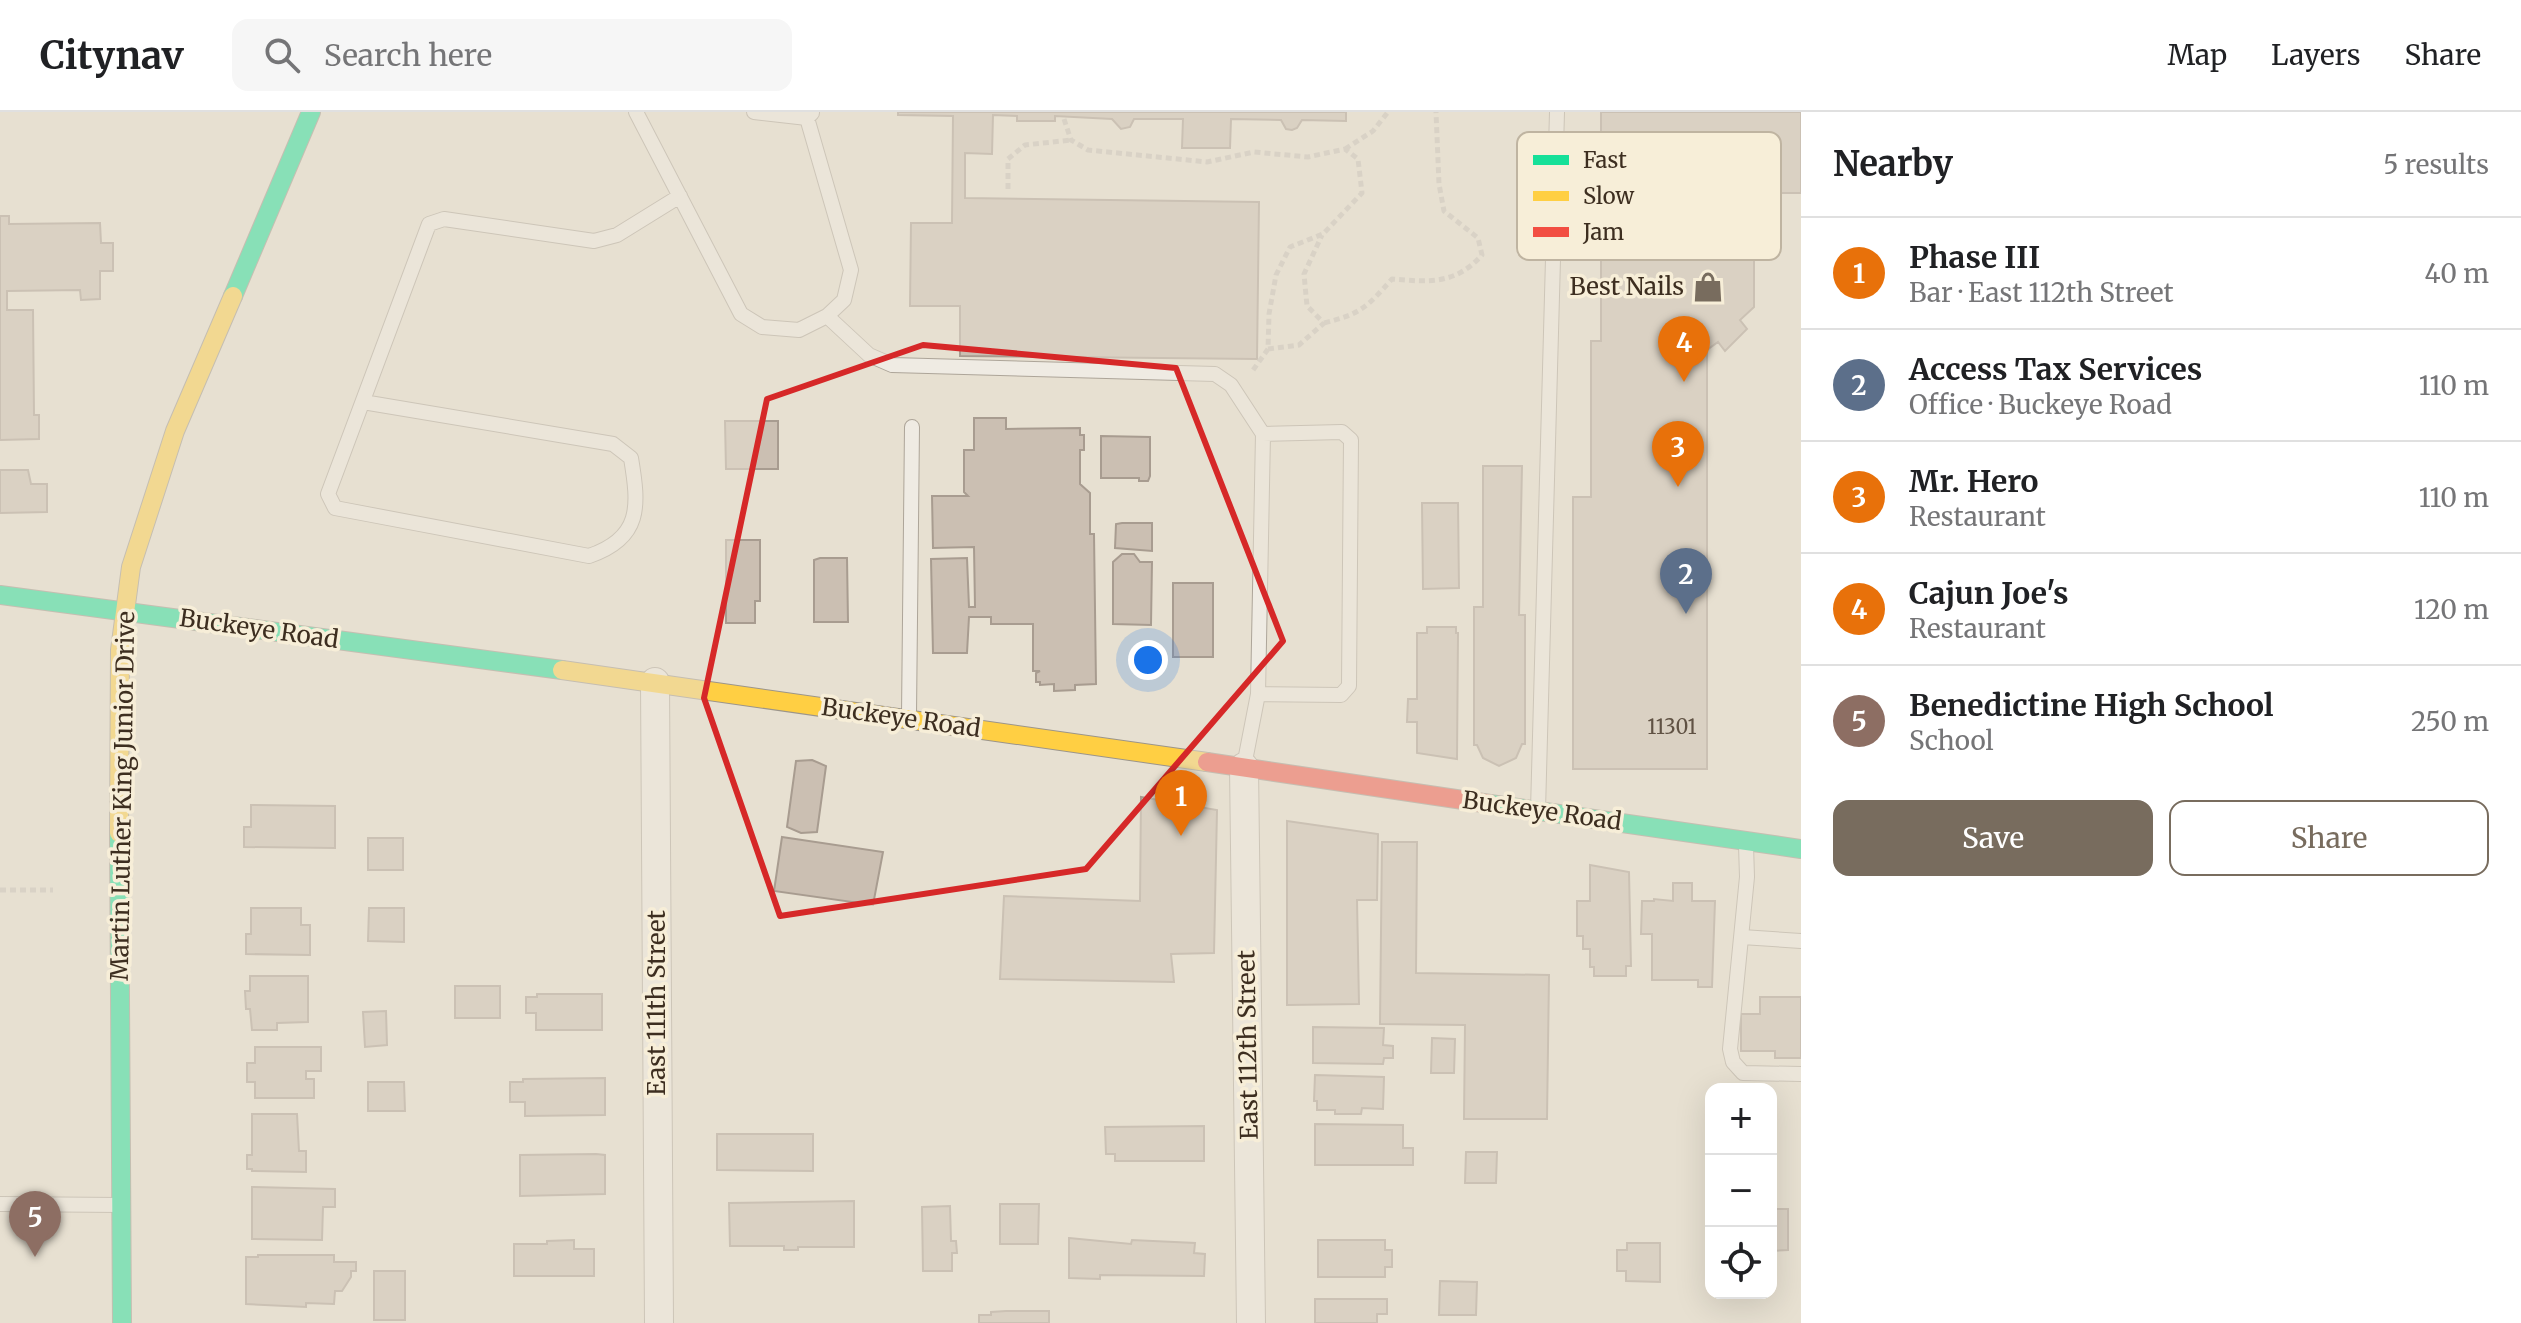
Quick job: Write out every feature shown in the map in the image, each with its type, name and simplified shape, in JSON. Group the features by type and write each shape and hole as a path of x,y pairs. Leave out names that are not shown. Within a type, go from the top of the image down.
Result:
{"street":[{"name":"Martin Luther King Junior Drive","path":"122,1323 120,650 131,567 175,431 311,112"},
{"name":"Buckeye Road","path":"0,595 655,682 1801,849"},
{"name":"East 111th Street","path":"655,682 659,1323"},
{"name":"East 112th Street","path":"1244,767 1251,1323"}],"lane":[{"path":"636,112 741,314 762,327 799,330 827,316 844,300 851,270 810,115 754,112"},
{"path":"1556,132 1557,112"},
{"path":"363,402 613,444 631,458 636,491 630,529 608,550 589,556 335,508 328,494 429,224 444,219 594,241 617,235 680,196"},
{"path":"1538,810 1553,260"},
{"path":"827,316 869,355 892,365 1215,374 1231,385 1263,434 1258,694 1244,767"},
{"path":"909,719 912,427"},
{"path":"1258,694 1341,695 1349,686 1351,440 1342,432 1263,434"},
{"path":"1746,841 1747,877 1730,1049 1733,1062 1743,1073 1801,1074"},
{"path":"1742,937 1801,941"},
{"path":"0,1204 121,1205"}],"path":[{"path":"1008,189 1008,159 1025,145 1071,140 1088,150 1207,162 1254,152 1308,157 1345,149 1373,131 1388,112"},
{"path":"1268,349 1299,345 1324,323 1351,317 1372,301 1392,279 1442,281 1469,270 1482,255 1478,238 1444,211 1439,184 1436,112"},
{"path":"1064,119 1071,140"},
{"path":"1324,323 1307,306 1304,274 1323,234 1362,193 1358,159 1345,149"},
{"path":"1237,394 1268,349 1269,314 1276,275 1290,247 1323,234"},
{"path":"0,890 53,890"}],"highlighted area":[{"path":"923,345 1176,368 1283,641 1086,869 780,916 704,698 767,399"}],"building":[{"path":"898,112 1346,112 1346,121 1302,120 1292,130 1286,129 1281,120 1231,119 1230,148 1182,148 1183,119 1134,119 1130,127 1121,129 1112,119 1055,116 1055,121 1017,121 1017,116 993,115 992,154 965,153 965,198 1259,202 1257,359 960,356 960,306 910,306 911,223 952,223 953,116 898,115"},
{"path":"1601,112 1801,112 1801,193 1781,193 1781,132 1601,132"},
{"path":"0,216 9,216 9,224 100,223 101,243 113,243 113,271 100,271 100,299 81,300 80,290 7,291 7,310 33,310 34,415 39,415 39,439 0,440"},
{"path":"1601,260 1754,260 1754,307 1740,320 1747,329 1725,351 1718,342 1707,350 1707,769 1573,769 1573,497 1591,497 1591,341 1601,341"},
{"path":"974,418 1006,418 1006,429 1080,428 1080,435 1084,435 1084,450 1080,450 1080,484 1090,493 1090,534 1094,534 1096,684 1075,685 1075,690 1054,691 1054,684 1040,685 1036,682 1036,673 1040,671 1033,671 1033,624 991,624 991,617 969,617 967,653 933,653 931,559 967,558 969,607 975,607 974,547 933,548 932,496 968,496 964,492 964,450 974,450"},
{"path":"725,421 778,421 778,469 726,469"},
{"path":"1101,436 1150,437 1148,481 1139,481 1139,478 1101,478"},
{"path":"1483,466 1522,466 1519,615 1525,615 1525,744 1522,744 1516,758 1499,766 1483,758 1477,745 1474,745 1474,607 1483,607"},
{"path":"0,470 28,470 31,484 47,484 47,512 0,513"},
{"path":"1422,503 1458,503 1459,588 1423,589"},
{"path":"1152,523 1152,551 1115,548 1116,524"},
{"path":"726,540 760,540 760,601 755,601 755,623 726,623"},
{"path":"1122,554 1134,554 1140,562 1152,562 1151,625 1113,624 1113,562"},
{"path":"847,558 848,622 814,622 814,560"},
{"path":"1173,583 1213,583 1213,657 1173,657"},
{"path":"1427,627 1456,627 1458,633 1457,759 1417,753 1417,722 1407,722 1408,699 1417,699 1417,633 1427,633"},
{"path":"812,760 826,766 817,832 801,833 787,827 796,761"},
{"path":"1141,797 1217,810 1214,953 1171,954 1174,982 1000,979 1004,896 1140,901"},
{"path":"251,805 335,806 335,848 244,847 244,827 251,827"},
{"path":"1287,821 1378,834 1377,900 1357,900 1359,1004 1287,1005"},
{"path":"782,837 883,852 873,905 774,891"},
{"path":"368,838 403,838 403,870 368,870"},
{"path":"1382,842 1417,842 1416,973 1549,975 1547,1119 1464,1119 1465,1025 1380,1024"},
{"path":"1590,865 1629,872 1631,966 1626,966 1626,976 1594,976 1594,967 1590,967 1590,949 1583,949 1583,936 1577,936 1577,901 1590,901"},
{"path":"1673,883 1692,883 1692,901 1715,901 1712,987 1698,987 1698,980 1652,980 1652,934 1641,934 1642,901 1673,901"},
{"path":"251,908 301,908 301,925 310,925 310,955 246,954 246,934 251,934"},
{"path":"369,908 404,908 404,942 368,941"},
{"path":"250,976 308,976 308,1022 277,1023 277,1030 252,1030 245,991 250,991"},
{"path":"455,986 500,986 500,1018 455,1018"},
{"path":"537,994 602,994 602,1030 536,1030 536,1013 526,1013 526,997 537,997"},
{"path":"1760,997 1801,997 1801,1058 1775,1058 1775,1051 1741,1051 1741,1014 1760,1014"},
{"path":"386,1011 387,1045 365,1047 363,1012"},
{"path":"1313,1027 1384,1028 1383,1045 1393,1046 1393,1058 1384,1058 1383,1064 1313,1063"},
{"path":"1432,1038 1455,1039 1454,1073 1431,1073"},
{"path":"255,1047 321,1047 321,1071 306,1071 306,1079 314,1079 314,1098 255,1098 255,1082 247,1082 247,1063 255,1063"},
{"path":"1315,1075 1384,1077 1383,1109 1362,1108 1361,1114 1317,1110 1317,1101 1314,1101"},
{"path":"605,1078 605,1115 525,1116 525,1102 510,1102 510,1082 523,1082 523,1079"},
{"path":"368,1082 404,1082 405,1111 368,1111"},
{"path":"252,1114 297,1114 299,1151 306,1151 306,1172 247,1169 247,1155 252,1155"},
{"path":"1315,1124 1403,1125 1403,1148 1413,1148 1413,1165 1315,1165"},
{"path":"1204,1126 1204,1161 1115,1161 1115,1154 1106,1154 1105,1127"},
{"path":"717,1134 813,1134 813,1171 717,1170"},
{"path":"1466,1152 1497,1152 1496,1183 1465,1183"},
{"path":"520,1155 605,1155 605,1194 520,1196"},
{"path":"252,1187 335,1189 335,1207 323,1207 322,1240 252,1239"},
{"path":"854,1201 854,1247 784,1250 784,1246 730,1246 729,1203"},
{"path":"1000,1204 1039,1204 1038,1244 1000,1244"},
{"path":"950,1206 951,1241 956,1241 957,1253 952,1253 952,1271 923,1271 922,1207"},
{"path":"1777,1209 1788,1209 1788,1250 1777,1251"},
{"path":"1069,1238 1131,1244 1132,1240 1195,1243 1194,1253 1205,1254 1204,1276 1100,1275 1100,1279 1069,1278"},
{"path":"574,1240 574,1249 594,1249 594,1276 514,1276 514,1244"},
{"path":"1318,1240 1385,1240 1385,1250 1392,1250 1392,1267 1385,1267 1385,1277 1318,1277"},
{"path":"1627,1243 1660,1243 1660,1282 1626,1281 1626,1271 1617,1271 1617,1250 1627,1250"},
{"path":"334,1255 334,1262 356,1262 356,1271 351,1271 351,1277 342,1291 335,1291 334,1304 306,1303 306,1307 246,1304 246,1257"},
{"path":"374,1271 405,1271 405,1320 374,1320"},
{"path":"1440,1281 1477,1282 1476,1315 1439,1315"},
{"path":"1315,1299 1387,1299 1387,1314 1377,1314 1377,1323 1315,1323"},
{"path":"1006,1311 1049,1311 1049,1323 979,1323 979,1315"}],"traffic: fast":[{"path":"233,296 311,112"},
{"path":"0,595 562,670"},
{"path":"1490,804 1801,849"},
{"path":"119,833 122,1323"}],"traffic: slow":[{"path":"119,833 120,650 131,567 175,431 233,296"},
{"path":"562,670 1207,762"}],"traffic: jam":[{"path":"1207,762 1490,804"}],"place":[{"name":"Best Nails","path":"1708,287"},
{"name":"Cajun Joe's","path":"1684,382"},
{"name":"Mr. Hero","path":"1678,487"},
{"name":"Access Tax Services","path":"1686,614"},
{"name":"Phase III","path":"1181,836"},
{"name":"Benedictine High School","path":"35,1257"}]}
